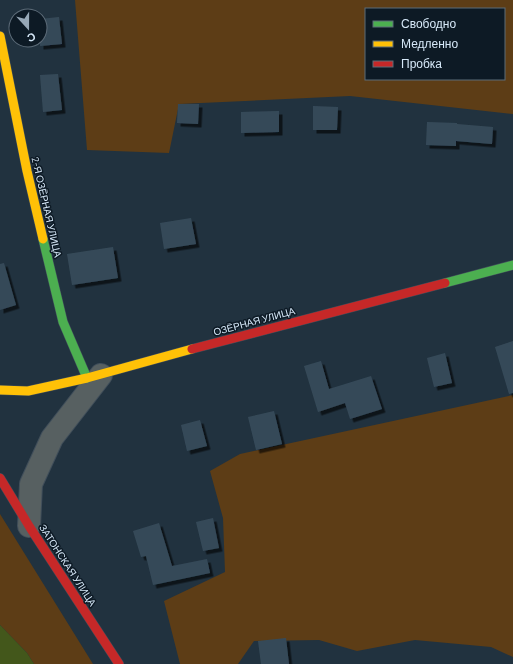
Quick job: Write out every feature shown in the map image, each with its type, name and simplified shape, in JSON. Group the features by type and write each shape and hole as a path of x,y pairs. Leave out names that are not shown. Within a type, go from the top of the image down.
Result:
{"street":[{"name":"2-Я ОЗЁРНАЯ УЛИЦА","path":"0,36 27,171 63,322 94,376"},
{"name":"ОЗЁРНАЯ УЛИЦА","path":"0,390 28,391 94,376 318,315 513,265"},
{"path":"29,526 31,484 52,438 94,376"},
{"name":"ЗАТОНСКАЯ УЛИЦА","path":"0,478 29,526 119,664"}],"shaded area":[{"path":"75,0 513,0 513,114 350,96 179,104 169,153 87,150"},
{"path":"513,395 513,657 491,647 415,640 357,651 319,640 254,641 238,664 180,664 164,601 225,572 223,518 210,471 240,454"},
{"path":"0,514 93,664 34,664 27,653 0,625"},
{"path":"0,625 27,653 34,664 0,664"}],"building":[{"path":"59,17 62,44 48,45 48,18"},
{"path":"58,74 62,110 43,112 40,75"},
{"path":"178,104 199,104 198,124 177,123"},
{"path":"313,106 338,107 337,130 313,130"},
{"path":"279,111 279,132 241,133 241,112"},
{"path":"427,122 457,123 493,127 492,144 456,141 456,146 426,145"},
{"path":"191,218 196,244 164,249 160,223"},
{"path":"113,247 118,278 72,285 67,254"},
{"path":"4,263 16,305 0,310 0,264"},
{"path":"513,341 513,393 509,394 495,347"},
{"path":"445,353 452,383 434,387 427,358"},
{"path":"321,361 329,389 371,376 382,409 350,419 345,403 318,412 304,366"},
{"path":"274,411 282,444 256,450 248,417"},
{"path":"200,420 207,446 187,451 181,425"},
{"path":"213,518 219,548 203,551 196,522"},
{"path":"159,523 172,566 207,559 210,573 153,585 146,556 141,557 133,531"},
{"path":"286,638 289,664 261,664 258,641"}],"traffic: fast":[{"path":"43,239 63,322 87,378"},
{"path":"445,283 513,265"}],"traffic: slow":[{"path":"0,36 27,171 43,239"},
{"path":"0,390 28,391 87,378 192,349"}],"traffic: jam":[{"path":"192,349 445,283"},
{"path":"0,478 29,526 119,664"}]}
